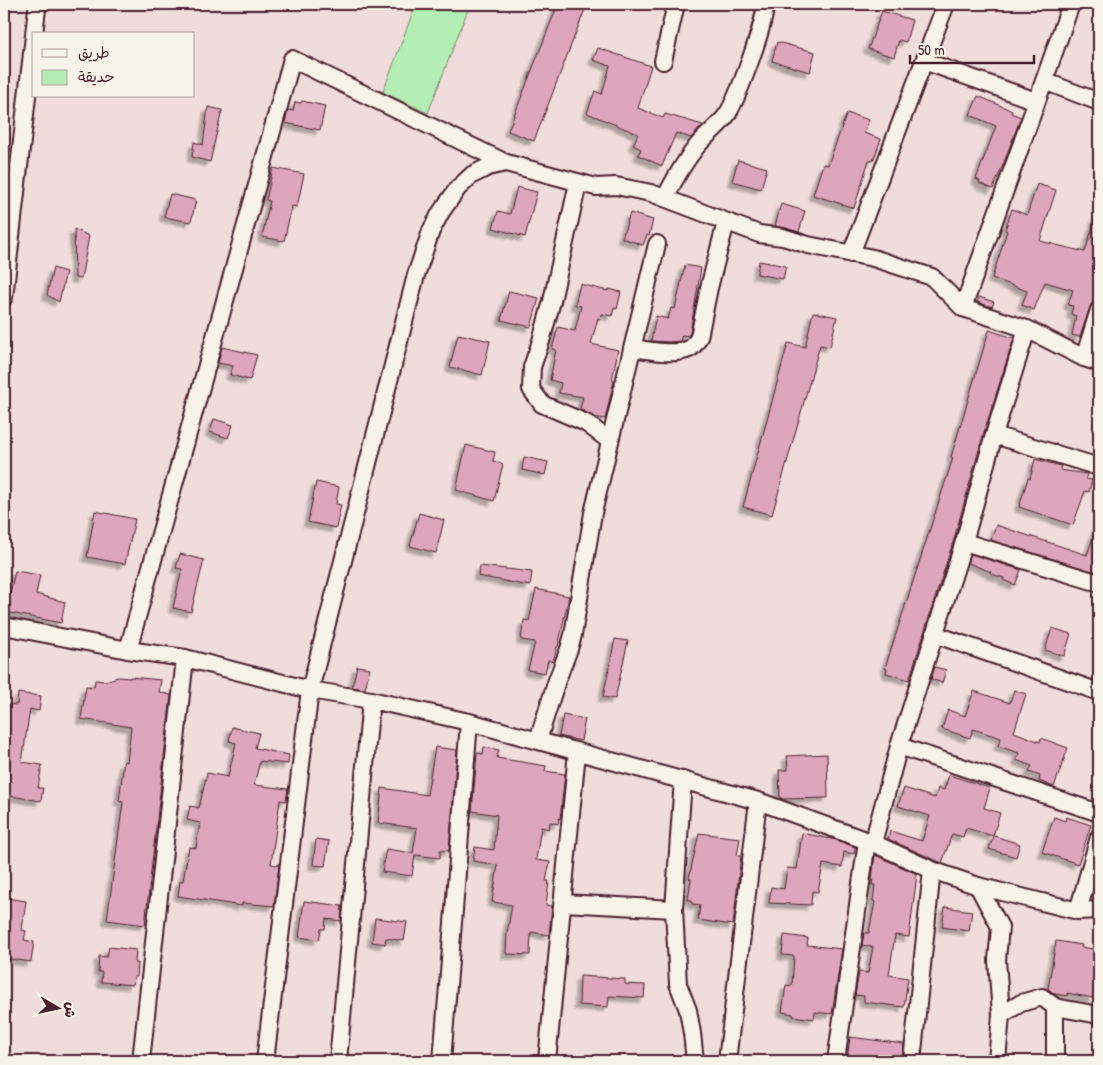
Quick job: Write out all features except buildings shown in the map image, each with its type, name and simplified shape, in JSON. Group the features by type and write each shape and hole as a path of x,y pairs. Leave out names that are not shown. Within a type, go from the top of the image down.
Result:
{"street":[{"path":"663,61 676,4"},
{"path":"665,198 680,170 697,147 727,114 737,96 764,20 765,4"},
{"path":"851,254 946,4"},
{"path":"963,308 1071,4"},
{"path":"34,32 37,9"},
{"path":"4,297 11,162 32,46"},
{"path":"128,650 292,59 506,163 596,187 616,186 633,189 665,198 759,234 783,237 874,258 932,277 963,308 1027,329 1092,360 1099,310"},
{"path":"924,61 1036,101"},
{"path":"1044,81 1099,102"},
{"path":"265,1061 310,690 416,275 431,232 452,196 472,175 488,167 506,163"},
{"path":"578,183 552,301 532,367 531,389 542,404 586,423 610,441"},
{"path":"632,348 673,352 688,349 695,344 699,337 726,222"},
{"path":"538,740 573,635 593,514 657,244"},
{"path":"836,1061 870,842 964,542 1027,329"},
{"path":"994,436 1099,467"},
{"path":"964,542 1099,583"},
{"path":"4,626 128,650 186,658 310,690 371,700 469,722 758,800 870,842 932,870 978,886 1078,911 1099,910"},
{"path":"934,634 1099,692"},
{"path":"141,1061 186,658"},
{"path":"338,1061 371,700"},
{"path":"442,1061 469,722"},
{"path":"899,746 1099,813"},
{"path":"548,1061 577,752"},
{"path":"683,780 674,908 678,984 688,1010 694,1061"},
{"path":"726,1061 758,800"},
{"path":"1078,911 1099,837"},
{"path":"912,1061 932,870"},
{"path":"978,886 1000,927 997,960 1001,1015 997,1061"},
{"path":"563,903 674,908"},
{"path":"1001,1015 1021,1003 1042,997 1055,1007 1099,1014"},
{"path":"1055,1007 1055,1061"}],"green space":[{"path":"416,4 470,4 428,113 378,90 383,92"}]}
